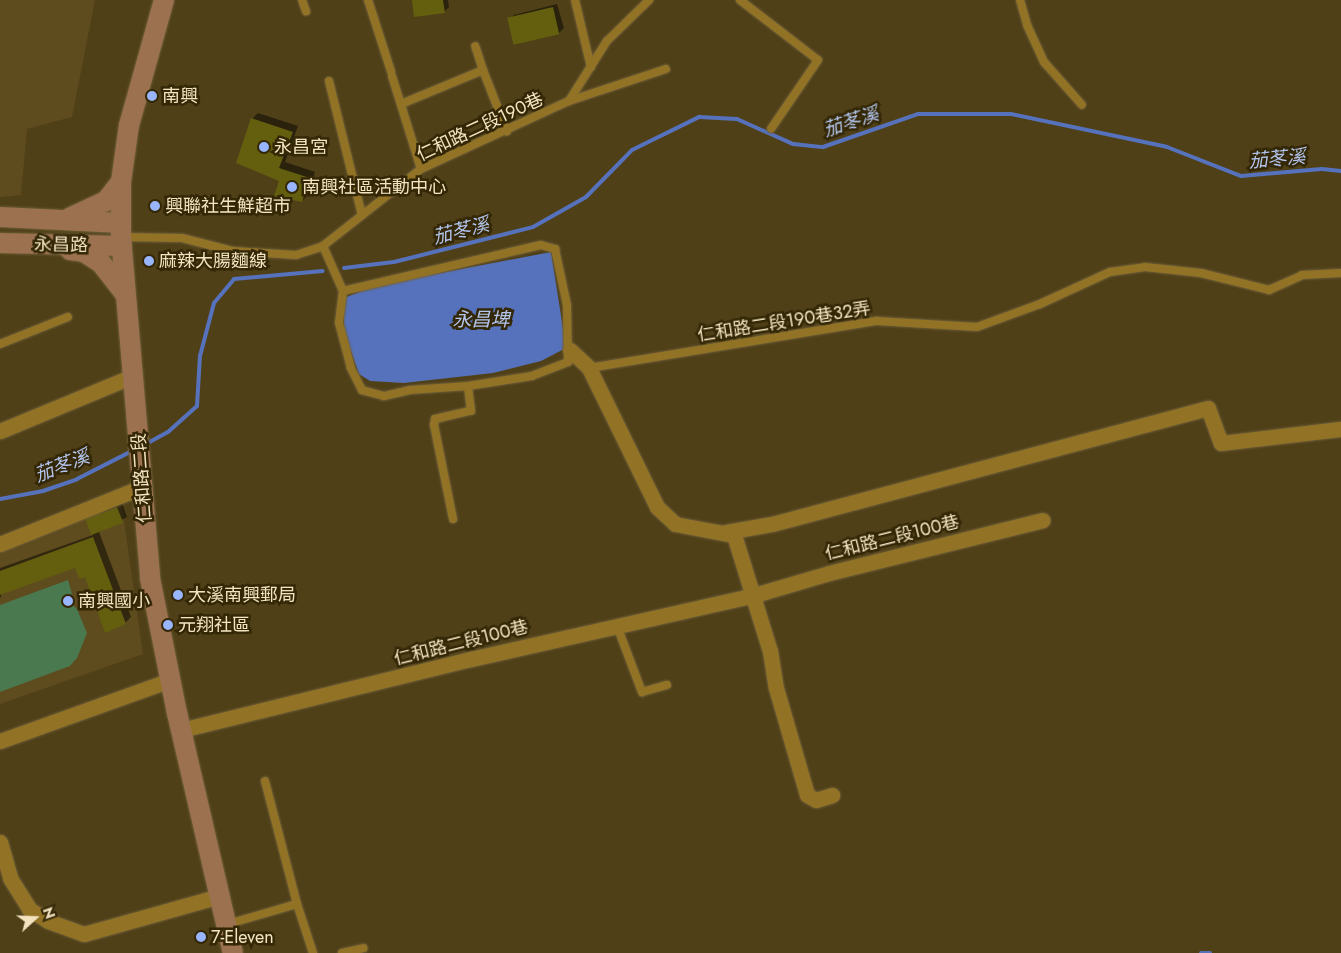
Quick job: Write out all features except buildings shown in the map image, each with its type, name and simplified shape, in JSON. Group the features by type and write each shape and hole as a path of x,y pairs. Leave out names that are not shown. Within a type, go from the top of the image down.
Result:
{"main road":[{"name":"仁和路二段","path":"164,0 129,126 121,182 122,235 150,578 181,730 233,953"},
{"path":"62,221 106,201 121,182"},
{"name":"永昌路","path":"0,217 62,221 122,235"},
{"name":"永昌路","path":"0,243 43,244 122,235"},
{"path":"43,244 84,252 101,263 115,278 127,300"}],"street":[{"path":"570,350 589,368 657,508 675,524 734,535 740,547 751,596 770,650 776,688 807,795 816,800 832,795"},
{"path":"0,432 134,375"},
{"path":"726,532 772,524 1208,408 1221,443 1341,428"},
{"path":"0,544 142,487"},
{"name":"仁和路二段100巷","path":"181,730 751,596 829,573 1043,520"},
{"path":"0,741 170,680"},
{"path":"0,842 10,878 29,909 48,921 84,934 220,896"}],"lane":[{"path":"302,0 306,12"},
{"path":"368,0 422,169"},
{"path":"575,0 591,68"},
{"name":"仁和路二段190巷","path":"122,235 182,238 233,250 296,255 323,246 422,169 507,132 569,101 608,41 649,0"},
{"path":"740,0 818,60 771,129"},
{"path":"1020,0 1027,25 1044,62 1082,105"},
{"path":"475,46 507,132"},
{"path":"569,101 666,69"},
{"path":"401,104 483,70"},
{"path":"329,81 362,216"},
{"path":"323,246 343,291 339,323 351,368 362,390 384,396 410,390 468,386 532,376 568,362 570,350 567,305 555,249 541,246 343,291"},
{"name":"仁和路二段190巷32弄","path":"589,368 877,321 977,327 1040,304 1110,272 1146,267 1201,273 1269,290 1302,275 1341,273"},
{"path":"0,344 68,317"},
{"path":"453,519 434,425 436,419 472,411 468,386"},
{"path":"617,626 642,692 667,685"},
{"path":"266,781 297,904 314,953"},
{"path":"226,924 297,904"},
{"path":"342,953 363,948"}],"shaded area":[{"path":"0,0 95,0 72,117 27,129 21,195 0,197"},
{"name":"南興國小","path":"121,500 143,654 0,704 0,548"}],"green space":[{"path":"68,580 72,594 64,597 77,609 87,633 77,658 70,666 0,692 0,605"}],"water":[{"name":"永昌埤","path":"551,252 566,348 541,361 493,373 404,383 370,381 359,374 344,332 344,298 377,285"}],"waterway":[{"name":"茄苳溪","path":"344,268 394,262 533,227 586,197 632,150 699,117 737,119 793,144 823,147 918,114 1011,114 1167,147 1241,176 1322,169 1341,171"},
{"name":"茄苳溪","path":"146,444 168,432 197,406 200,356 214,303 234,279 323,271"},
{"name":"茄苳溪","path":"0,499 43,491 77,479 132,451"},
{"path":"1201,953 1210,953"}],"place":[{"name":"南興","path":"152,96"},
{"name":"永昌宮","path":"264,147"},
{"name":"南興社區活動中心","path":"292,187"},
{"name":"興聯社生鮮超市","path":"155,206"},
{"name":"麻辣大腸麵線","path":"149,261"},
{"name":"大溪南興郵局","path":"178,595"},
{"name":"南興國小","path":"68,601"},
{"name":"元翔社區","path":"168,625"},
{"name":"7-Eleven","path":"201,937"}]}
